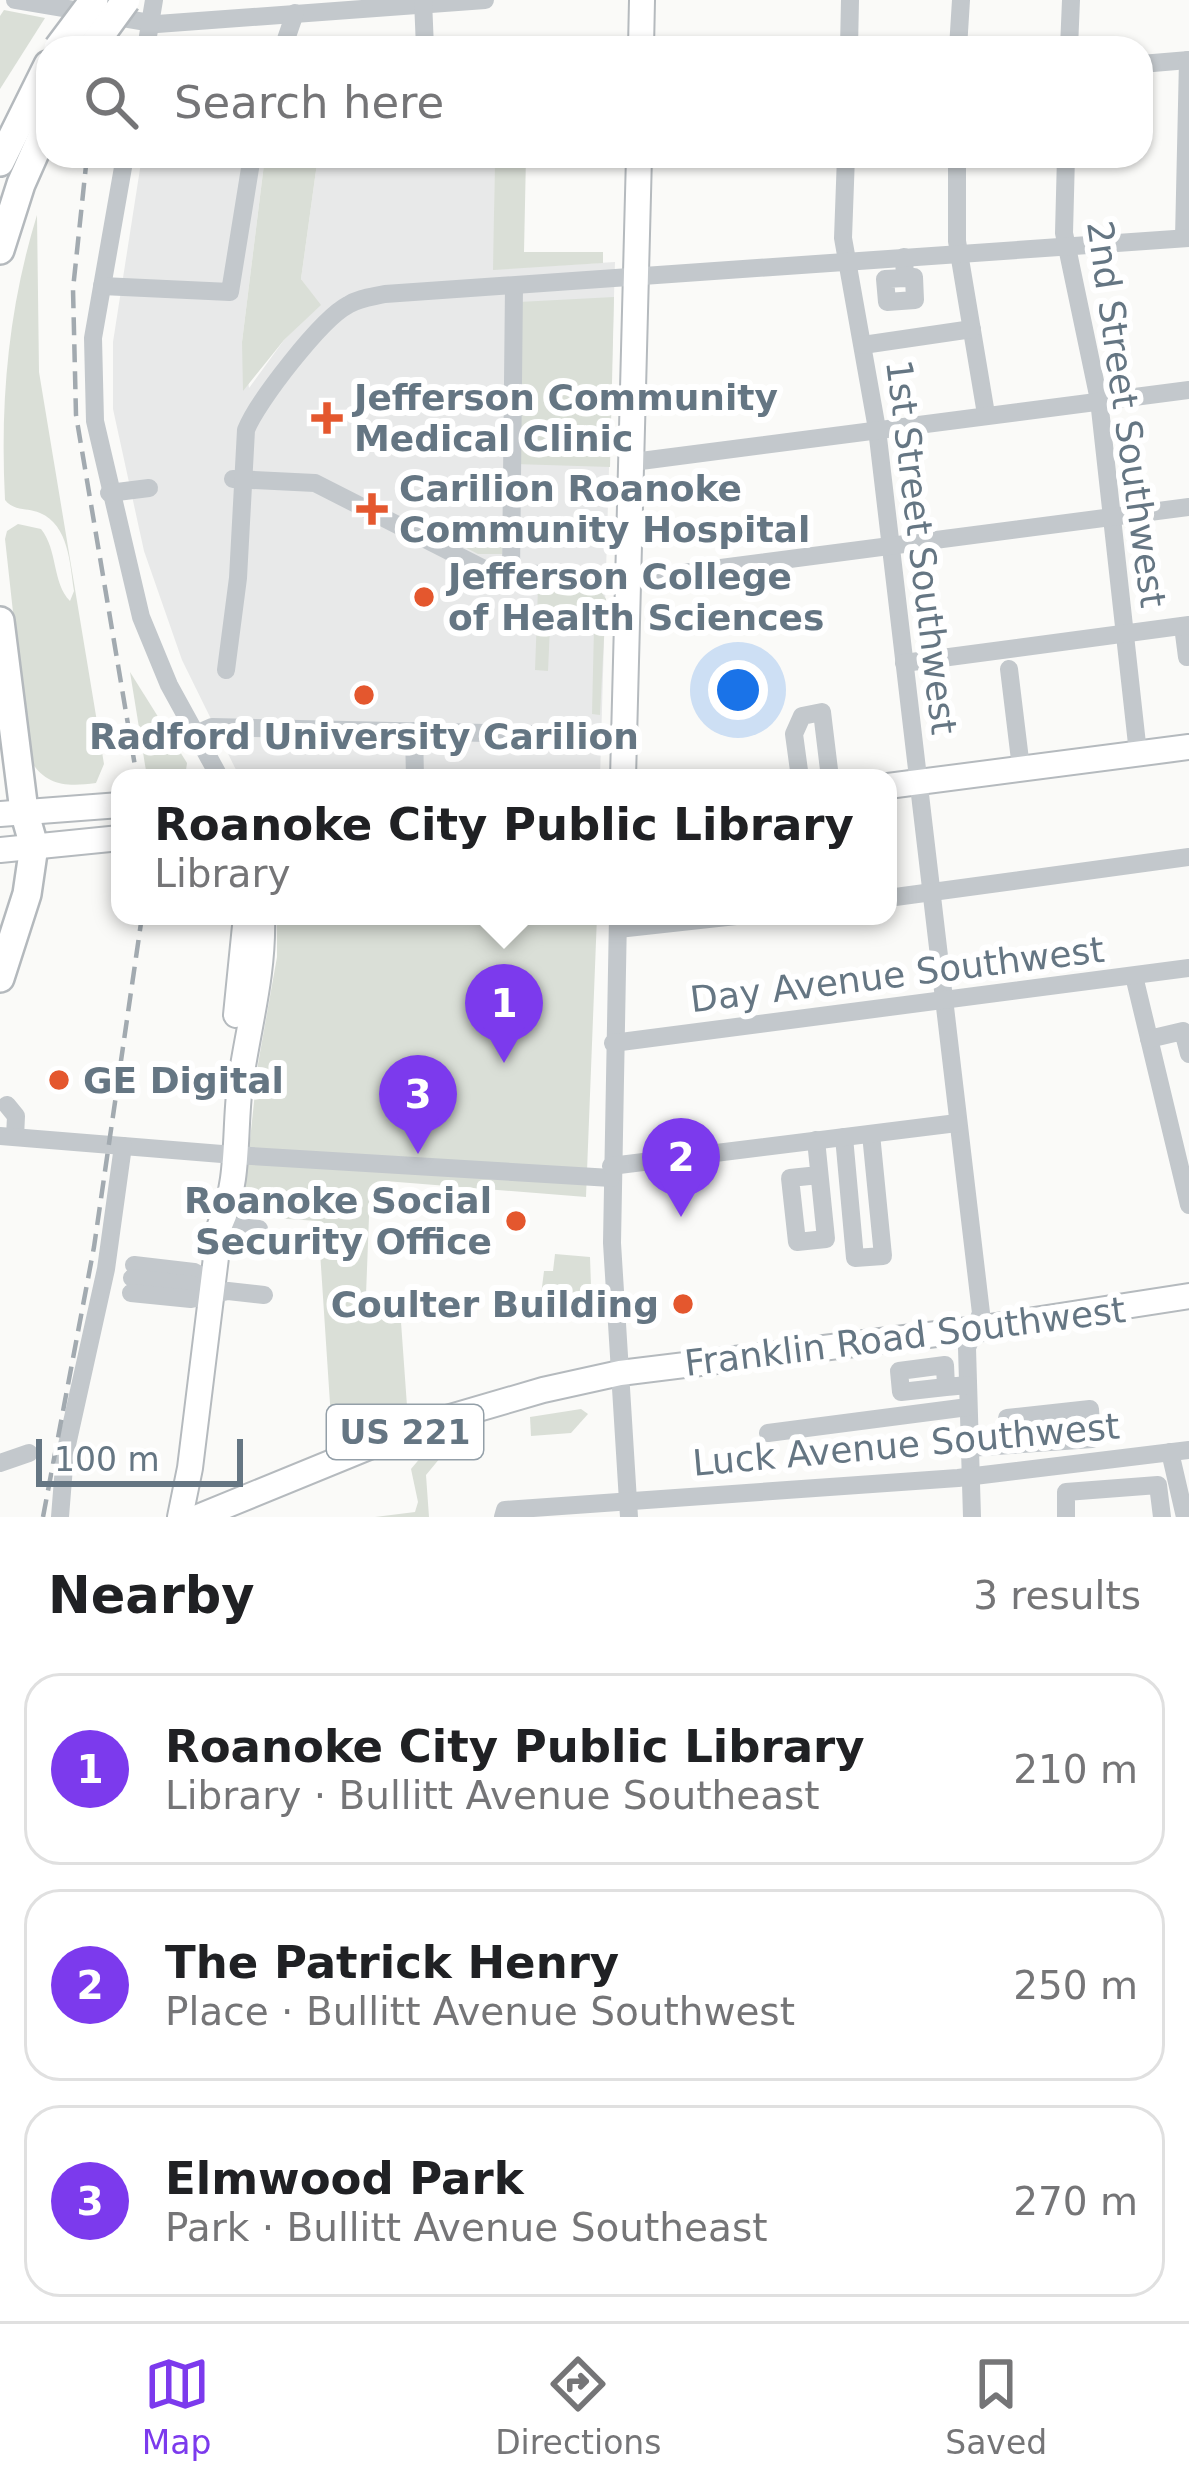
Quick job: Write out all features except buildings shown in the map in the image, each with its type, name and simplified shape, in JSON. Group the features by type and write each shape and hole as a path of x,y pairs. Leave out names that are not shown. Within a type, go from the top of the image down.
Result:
{"highway":[{"path":"67,36 94,0"},
{"path":"100,36 126,0"},
{"path":"0,162 36,90"},
{"path":"0,250 36,153"},
{"path":"0,621 12,812 34,846 27,894 0,978"}],"main road":[{"path":"641,36 642,0"},
{"path":"623,769 639,168"},
{"path":"897,785 1189,747"},
{"path":"12,812 111,805"},
{"path":"0,850 111,839"},
{"path":"180,1517 220,1225 230,1204 226,1067 243,974 246,925"},
{"path":"226,1155 261,968 262,925"},
{"name":"Franklin Road Southwest","path":"620,1373 977,1329 1189,1296"},
{"name":"US 221","path":"198,1517 460,1411 620,1373"}],"street":[{"path":"15,0 151,23 485,0"},
{"path":"148,36 154,0"},
{"path":"849,36 850,0"},
{"path":"959,36 961,0"},
{"path":"1070,36 1071,0"},
{"path":"423,2 424,36"},
{"path":"287,36 295,13"},
{"path":"226,670 238,578 237,480 253,413 346,305 385,294 847,262 905,268 958,253 1186,238 1188,60 1153,63"},
{"path":"123,168 91,371 95,421 141,617 169,685 215,769"},
{"path":"101,286 230,292 250,168"},
{"name":"1st Street Southwest","path":"846,168 843,238 877,428 957,1124 971,1159 981,1313 967,1348 972,1517"},
{"path":"957,168 958,253 986,414"},
{"name":"2nd Street Southwest","path":"1066,168 1066,246 1099,400 1138,753"},
{"path":"512,573 514,286"},
{"path":"863,344 972,329"},
{"path":"633,462 1189,390"},
{"path":"237,480 315,483 472,566 512,573 628,578 1189,507"},
{"path":"109,494 149,488"},
{"path":"904,663 1186,625 1186,657"},
{"path":"1010,669 1021,769"},
{"path":"799,769 794,734 802,716 822,712 829,769"},
{"path":"196,734 212,727 625,736"},
{"path":"414,731 416,769"},
{"path":"897,897 1189,857"},
{"path":"618,925 611,1172 629,1509"},
{"name":"Day Avenue Southwest","path":"613,1043 1189,968"},
{"path":"1133,976 1185,1171 1189,1205"},
{"path":"1149,1039 1186,1030 1189,1054"},
{"path":"8,1106 16,1116 8,1136 226,1155 611,1172 957,1124"},
{"path":"147,1149 150,1125"},
{"path":"844,1137 855,1258 883,1256 871,1134"},
{"path":"816,1141 819,1175"},
{"path":"60,1517 65,1454 106,1269 123,1146"},
{"path":"220,1225 259,1229"},
{"path":"132,1278 264,1295"},
{"path":"946,1387 968,1384"},
{"path":"767,1433 968,1407"},
{"path":"1090,1409 1092,1439 1007,1448 1006,1443 1007,1418 1090,1409"},
{"path":"969,1448 1006,1443"},
{"path":"1179,1451 1185,1517"},
{"name":"Luck Avenue Southwest","path":"503,1517 505,1510 629,1509 970,1477 1179,1451"},
{"path":"0,1463 29,1454"},
{"path":"1114,1459 1117,1487"},
{"path":"1076,1464 1078,1490"},
{"path":"1066,1517 1066,1492 1158,1485 1162,1517"}],"shaded area":[{"path":"4,10 45,18 0,89 0,16"},
{"name":"Carilion Roanoke Community Hospital","path":"140,168 264,168 242,342 249,388 284,340 320,305 301,279 316,168 495,168 494,269 615,262 600,769 236,769 182,660 144,551 113,409 113,342"},
{"path":"264,168 316,168 301,279 321,305 284,340 243,391 242,342"},
{"path":"495,168 526,168 524,252 603,252 603,263 493,270"},
{"path":"37,215 39,372 104,764 96,783 49,779 29,758 5,539 7,531 18,524 41,529 70,601 74,591 69,558 57,527 40,513 5,500 8,356"},
{"path":"614,297 610,467 514,464 519,302"},
{"path":"470,520 502,521 502,554 478,554 449,539"},
{"path":"538,588 602,593 606,599 600,715 592,714 594,627 550,626 548,671 535,670"},
{"path":"130,672 187,763 186,769 146,769"},
{"path":"277,925 597,925 586,1197 385,1181 370,1191 366,1295 399,1294 407,1406 332,1434 318,1221 242,1216 258,1064 277,957"},
{"path":"555,1254 590,1257 592,1314 563,1316 561,1294 541,1295 544,1271 553,1271"},
{"path":"581,1409 588,1414 571,1433 531,1436 530,1417"},
{"path":"449,1438 450,1446 426,1475 429,1517 375,1517 415,1512 418,1502 411,1469 432,1444 439,1449"}],"railway":[{"path":"102,36 107,0"},
{"path":"86,168 73,289 76,415 135,769"},
{"path":"43,1517 94,1247 141,925"}],"place":[{"name":"Jefferson Community Medical Clinic","path":"327,418"},
{"name":"Carilion Roanoke Community Hospital","path":"372,509"},
{"name":"Jefferson College of Health Sciences","path":"424,597"},
{"name":"Radford University Carilion","path":"364,695"},
{"name":"Roanoke City Public Library","path":"504,1063"},
{"name":"GE Digital","path":"59,1080"},
{"name":"Elmwood Park","path":"418,1154"},
{"name":"The Patrick Henry","path":"681,1217"},
{"name":"Roanoke Social Security Office","path":"516,1221"},
{"name":"Coulter Building","path":"683,1304"}]}
